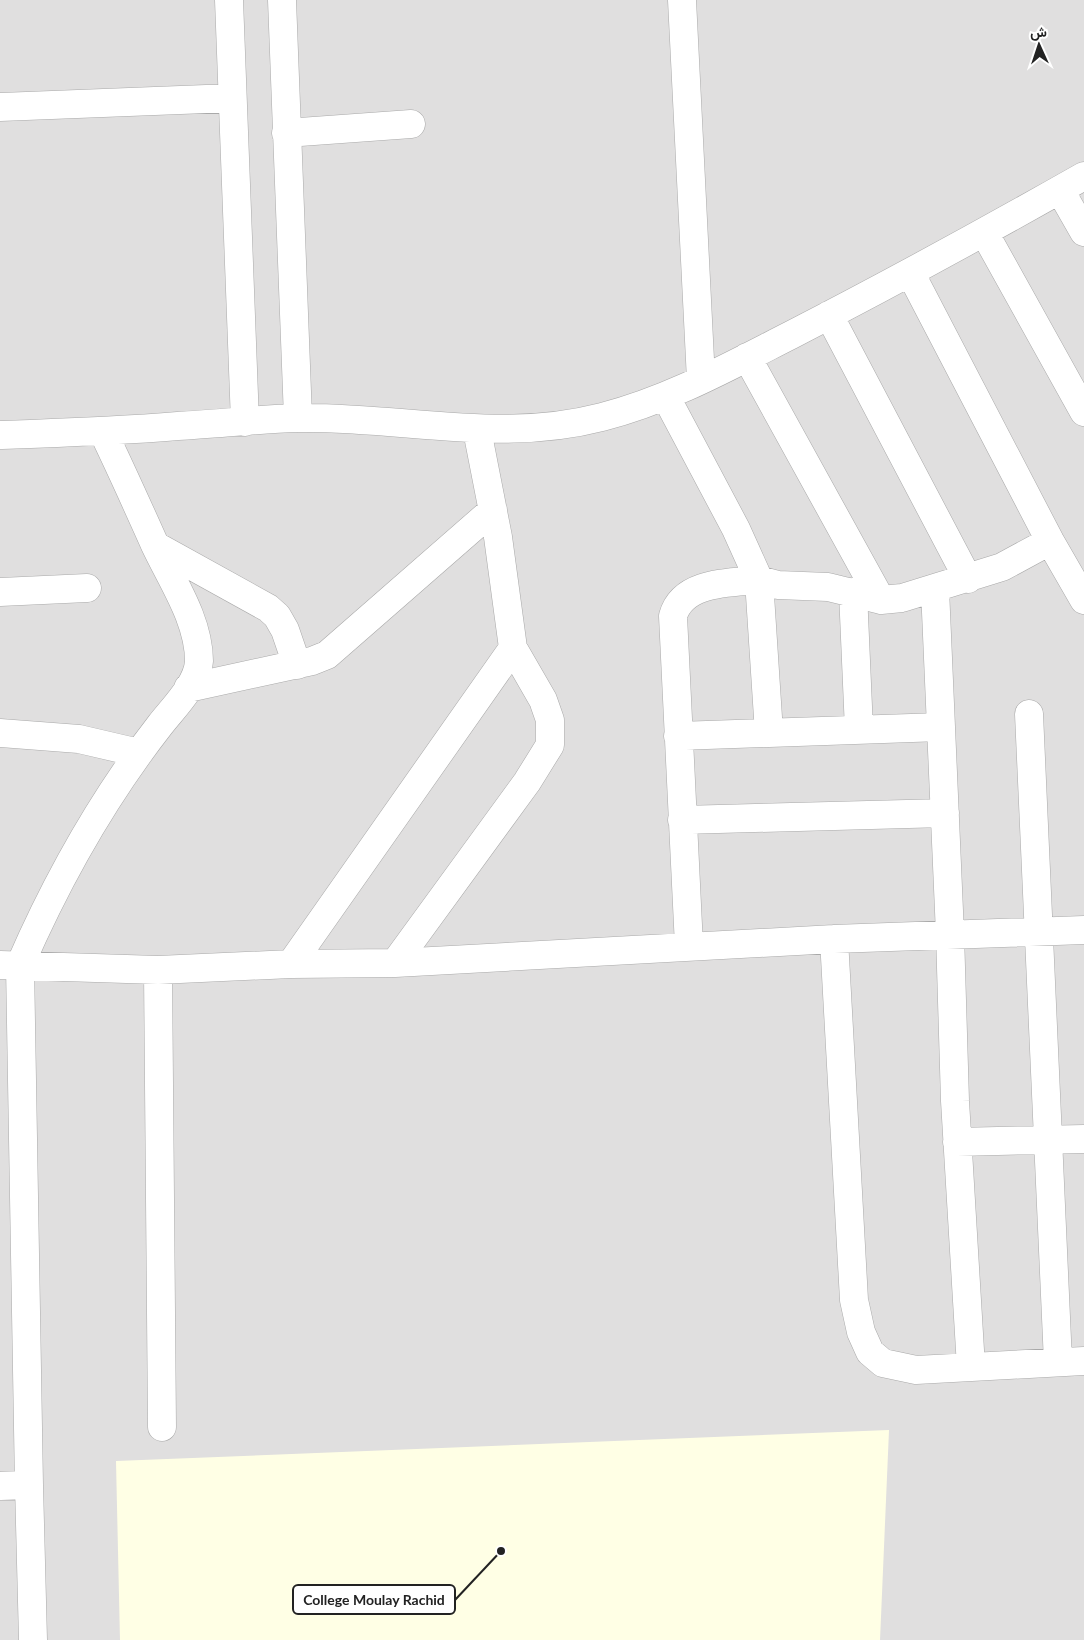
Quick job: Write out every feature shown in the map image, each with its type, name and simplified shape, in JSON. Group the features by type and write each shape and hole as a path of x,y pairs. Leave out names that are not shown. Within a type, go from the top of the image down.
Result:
{"street":[{"path":"229,0 246,422"},
{"path":"282,0 298,418"},
{"path":"682,0 701,380"},
{"path":"0,107 232,98"},
{"path":"286,133 411,124"},
{"path":"0,435 103,432 298,418 412,423 477,430 521,430 557,426 602,417 666,397 747,357 910,274 1084,176"},
{"path":"1060,190 1084,232"},
{"path":"984,232 1084,412"},
{"path":"910,274 1050,542 1084,600"},
{"path":"828,315 968,579"},
{"path":"747,357 881,600"},
{"path":"666,397 736,529 759,580 769,733"},
{"path":"395,962 527,782 550,745 550,720 543,700 513,648 493,510 477,430"},
{"path":"33,1640 10,965 43,911 75,852 138,753 188,688 197,672 199,660 193,624 103,432"},
{"path":"188,688 297,664 327,655 493,510"},
{"path":"689,946 673,632 675,608 693,592 706,586 759,580 778,585 828,587 881,600 902,598 1002,567 1050,542"},
{"path":"156,546 268,608 277,616 285,630 297,664"},
{"path":"0,592 86,588"},
{"path":"935,589 957,1142 971,1367"},
{"path":"853,592 859,730"},
{"path":"291,964 513,648"},
{"path":"834,939 854,1300 860,1332 870,1352 883,1363 916,1370 1071,1362 1048,1141 1029,714"},
{"path":"678,736 941,727"},
{"path":"0,733 78,739 138,753"},
{"path":"682,820 944,813"},
{"path":"10,965 158,970 291,964 395,962 834,939 1084,930"},
{"path":"158,970 162,1426"},
{"path":"957,1142 1048,1141 1084,1138"},
{"path":"0,1486 28,1485"}],"shaded area":[{"path":"0,0 1084,0 1084,1640 0,1640"},
{"path":"889,1430 880,1640 120,1640 116,1461"}],"place":[{"name":"College Moulay Rachid","path":"501,1551"}]}
